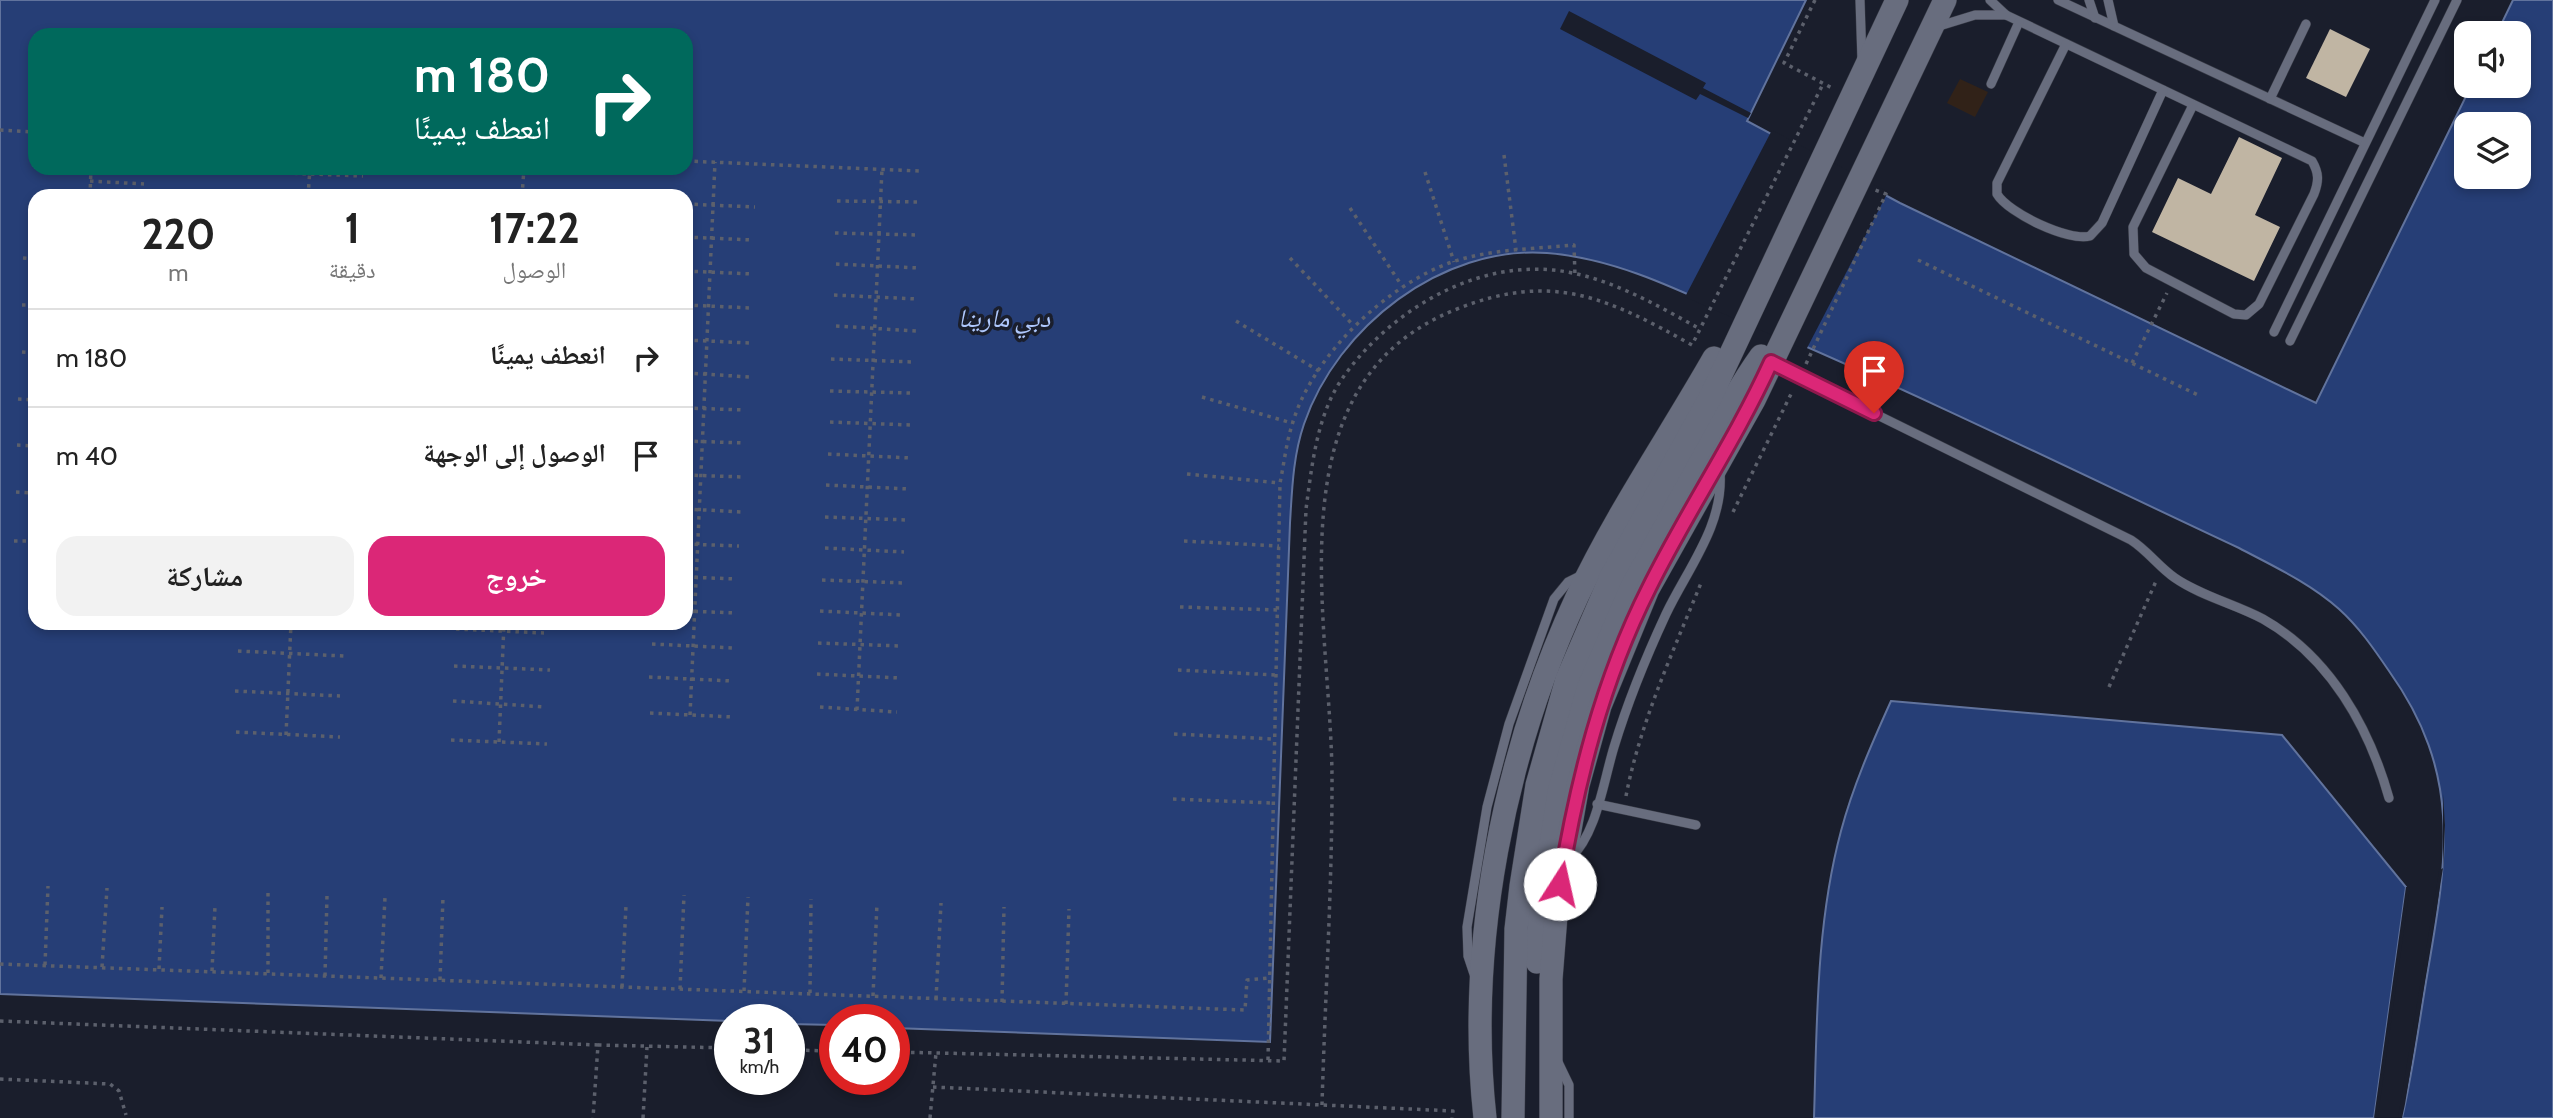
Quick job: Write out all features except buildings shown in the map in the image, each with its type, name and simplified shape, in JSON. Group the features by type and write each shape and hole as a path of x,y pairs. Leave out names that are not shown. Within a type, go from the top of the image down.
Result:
{"street":[{"path":"1536,1118 1516,929 1527,839 1537,785 1567,679 1611,577 1705,408 1742,324 1897,0"},
{"path":"1550,1118 1553,941 1563,865 1585,759 1614,668 1648,589 1719,463 1771,362 1945,0"},
{"path":"1485,1118 1482,1081 1483,995 1490,899 1509,788 1533,705 1590,571 1720,348 1742,324"},
{"path":"1513,1118 1525,1003 1548,840 1573,732 1592,672 1609,628 1651,545 1753,367 1762,354 1781,338"}],"lane":[{"path":"1860,0 1863,69"},
{"path":"1990,0 2006,15 2019,22 2303,154 2318,171 2319,183 2259,304 2251,313 2234,314 2172,282 2139,262 2134,254 2131,236 2193,105"},
{"path":"2058,0 2365,143"},
{"path":"2089,0 2095,18"},
{"path":"2108,0 2114,26"},
{"path":"2274,332 2435,0"},
{"path":"2290,341 2458,0"},
{"path":"1932,29 1960,18 2006,15"},
{"path":"1991,83 2019,22"},
{"path":"2270,99 2306,24"},
{"path":"2066,44 1997,183 1997,194 2003,203 2072,238 2090,236 2098,230 2163,90"},
{"path":"1771,362 2131,540 2177,580 2266,621 2303,649 2347,700 2377,755 2389,798"},
{"path":"1563,865 1585,841 1640,671 1712,526 1720,495 1719,463"},
{"path":"1597,804 1696,825"},
{"path":"1550,1055 1563,1068 1569,1085 1569,1118"}],"path":[{"path":"1815,0 1784,63 1849,97"},
{"path":"1322,1105 1332,781 1320,596 1329,468 1341,420 1365,378 1404,336 1443,314 1488,297 1545,290 1586,295 1630,311 1692,345 1823,84"},
{"path":"0,130 28,132"},
{"path":"1504,155 1517,250"},
{"path":"693,161 919,171"},
{"path":"690,715 715,162"},
{"path":"857,709 882,169"},
{"path":"1425,172 1454,262"},
{"path":"90,175 90,189"},
{"path":"352,175 363,176"},
{"path":"90,181 144,184"},
{"path":"1728,522 1886,194 1857,183"},
{"path":"836,201 919,202"},
{"path":"693,204 755,207"},
{"path":"1350,208 1402,286"},
{"path":"835,233 920,235"},
{"path":"693,238 754,240"},
{"path":"1268,1060 1271,803 1280,483 1292,423 1319,371 1354,326 1402,286 1454,262 1517,250 1574,245 1575,276"},
{"path":"23,258 28,258"},
{"path":"1290,258 1354,326"},
{"path":"1918,260 2200,396"},
{"path":"836,264 920,268"},
{"path":"910,1052 1283,1061 1306,509 1313,457 1324,419 1343,377 1403,314 1449,289 1494,273 1553,270 1612,285 1700,329"},
{"path":"693,271 753,275"},
{"path":"2132,363 2172,282"},
{"path":"834,295 917,299"},
{"path":"22,305 28,305"},
{"path":"693,306 751,308"},
{"path":"1236,321 1319,371"},
{"path":"836,326 916,331"},
{"path":"693,340 750,343"},
{"path":"22,352 28,352"},
{"path":"831,359 915,362"},
{"path":"693,373 750,377"},
{"path":"830,391 911,393"},
{"path":"1202,397 1292,423"},
{"path":"18,399 28,400"},
{"path":"693,408 745,410"},
{"path":"830,422 911,425"},
{"path":"693,441 745,443"},
{"path":"17,445 28,446"},
{"path":"828,454 911,458"},
{"path":"1187,474 1280,483"},
{"path":"693,475 743,477"},
{"path":"826,485 909,489"},
{"path":"16,492 28,493"},
{"path":"693,510 742,512"},
{"path":"825,517 908,520"},
{"path":"14,541 28,541"},
{"path":"1184,541 1279,546"},
{"path":"693,544 739,546"},
{"path":"825,548 904,552"},
{"path":"2109,687 2162,568"},
{"path":"693,578 737,579"},
{"path":"1624,810 1636,754 1703,579"},
{"path":"822,580 904,583"},
{"path":"1180,607 1278,610"},
{"path":"820,611 902,615"},
{"path":"695,612 737,613"},
{"path":"286,735 291,630"},
{"path":"472,630 544,634"},
{"path":"499,742 504,632"},
{"path":"818,643 901,646"},
{"path":"652,644 733,648"},
{"path":"238,651 344,656"},
{"path":"454,666 550,670"},
{"path":"1178,670 1275,674"},
{"path":"817,674 900,678"},
{"path":"649,677 732,681"},
{"path":"235,691 340,696"},
{"path":"453,701 546,706"},
{"path":"820,707 897,712"},
{"path":"650,713 733,718"},
{"path":"236,732 340,737"},
{"path":"1174,734 1273,739"},
{"path":"451,740 547,744"},
{"path":"1173,799 1271,803"},
{"path":"45,965 48,886"},
{"path":"102,967 107,888"},
{"path":"268,892 268,973"},
{"path":"325,976 327,895"},
{"path":"680,989 684,895"},
{"path":"381,978 385,897"},
{"path":"744,991 748,897"},
{"path":"440,980 443,898"},
{"path":"810,993 811,899"},
{"path":"873,996 877,903"},
{"path":"936,999 940,903"},
{"path":"621,987 626,905"},
{"path":"212,971 215,906"},
{"path":"159,969 162,907"},
{"path":"1002,1002 1004,907"},
{"path":"1066,1004 1069,909"},
{"path":"0,964 1245,1010 1247,980 1269,978"},
{"path":"0,1021 714,1048"},
{"path":"593,1118 598,1045"},
{"path":"643,1118 647,1046"},
{"path":"930,1118 936,1053"},
{"path":"0,1079 110,1084 119,1091 127,1115"},
{"path":"933,1087 1453,1111 1452,1118"}],"shaded area":[{"path":"1960,79 1988,92 1975,117 1947,103"}],"water":[{"name":"دبي مارينا","path":"0,0 1806,0 1747,121 1900,203 2316,403 2454,121 2454,189 2531,189 2531,112 2458,112 2465,98 2531,98 2531,21 2503,21 2513,0 2553,0 2553,1118 2402,1118 2440,894 2443,819 2439,782 2429,746 2413,709 2372,646 2339,609 2304,583 2239,548 1883,381 1631,271 1576,257 1547,253 1508,254 1469,263 1433,278 1398,299 1368,325 1341,355 1320,388 1304,424 1292,486 1270,1042 910,1029 910,1004 819,1004 819,1025 805,1024 805,1004 714,1004 714,1020 0,994"},
{"path":"1891,701 2282,735 2406,887 2374,1118 1814,1118 1819,973 1833,866 1851,798"}],"pier":[{"path":"1569,11 1706,83 1703,88 1751,113 1748,118 1700,94 1696,100 1560,29"},
{"path":"1772,130 1888,192 1806,350 1685,297"},
{"path":"2443,794 2445,825 2443,868"},
{"path":"2443,868 2405,1104 2402,1118 2398,1118 2439,871"},
{"path":"2406,887 2410,887 2378,1116 2374,1118"}],"route":[{"path":"1560,884 1588,746 1629,630 1668,551 1754,400 1771,362 1874,413"}]}
